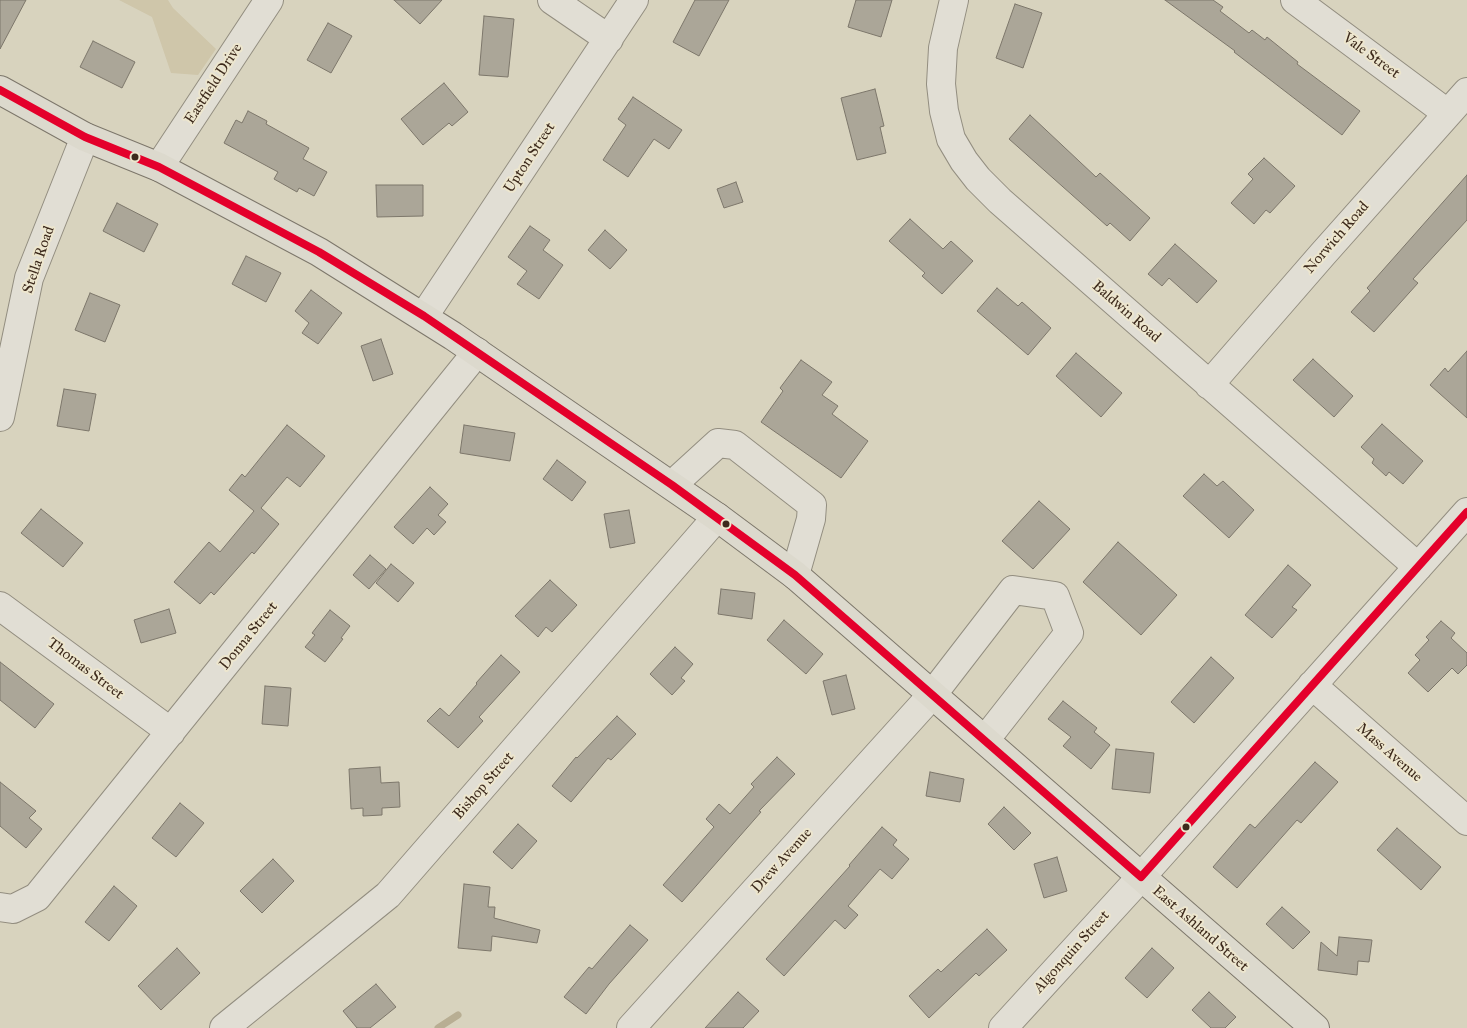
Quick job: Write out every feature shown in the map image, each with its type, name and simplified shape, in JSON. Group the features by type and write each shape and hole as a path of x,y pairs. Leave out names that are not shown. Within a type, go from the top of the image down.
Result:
{"main road":[{"name":"East Ashland Street","path":"0,90 85,137 159,167 319,252 424,316 717,517 795,575 1315,1028"}],"street":[{"name":"Eastfield Drive","path":"159,167 269,0"},
{"path":"552,0 609,38"},
{"name":"Upton Street","path":"424,316 634,0"},
{"name":"Baldwin Road","path":"954,0 943,48 941,84 944,111 951,139 964,161 978,179 1000,201 1418,567"},
{"name":"Vale Street","path":"1295,0 1447,112"},
{"name":"Norwich Road","path":"1210,385 1447,112 1467,92"},
{"name":"Stella Road","path":"0,416 30,278 85,137"},
{"name":"Donna Street","path":"6,908 37,897 477,352"},
{"path":"672,485 718,443 735,445 812,504 811,519 795,575"},
{"name":"Algonquin Street","path":"1003,1028 1141,877 1467,512"},
{"name":"Bishop Street","path":"224,1028 388,895 717,517"},
{"name":"Drew Avenue","path":"631,1028 932,694 1012,590 1055,596 1069,632 985,740"},
{"name":"Thomas Street","path":"0,606 170,732"},
{"name":"Mass Avenue","path":"1312,685 1467,821"}],"shaded area":[{"path":"119,0 168,0 173,8 216,49 198,75 171,73 152,17"}],"building":[{"path":"0,0 26,0 0,49"},
{"path":"394,0 442,0 420,24"},
{"path":"695,0 729,0 699,56 673,42"},
{"path":"856,0 892,0 881,37 848,27"},
{"path":"1165,0 1213,0 1223,7 1220,11 1249,33 1252,30 1265,40 1267,37 1298,62 1297,64 1360,111 1342,135 1235,51"},
{"path":"1015,4 1042,13 1023,68 996,58"},
{"path":"484,16 514,19 508,77 479,75"},
{"path":"328,23 352,36 331,73 307,60"},
{"path":"93,41 135,62 122,88 80,67"},
{"path":"444,83 468,112 452,126 449,123 423,145 401,119"},
{"path":"875,89 884,126 880,127 886,153 857,160 841,98"},
{"path":"633,97 682,130 669,149 654,139 628,177 603,160 626,125 618,119"},
{"path":"248,111 267,121 266,124 309,148 303,159 327,172 314,196 299,188 297,192 274,179 278,172 224,143 236,120 242,123"},
{"path":"1030,115 1096,177 1100,173 1150,218 1130,241 1110,223 1107,226 1009,139"},
{"path":"1264,158 1295,186 1270,213 1266,210 1254,224 1231,203 1253,179 1248,174"},
{"path":"1467,175 1467,220 1413,279 1418,283 1374,332 1351,312 1370,291 1367,288"},
{"path":"736,182 743,202 724,208 717,189"},
{"path":"376,185 423,185 423,216 377,217"},
{"path":"117,203 158,224 144,252 103,231"},
{"path":"910,219 943,249 951,241 973,261 942,294 922,276 925,273 889,241"},
{"path":"530,226 550,240 543,250 563,265 539,299 517,284 527,271 508,257"},
{"path":"605,230 627,250 610,269 588,250"},
{"path":"1175,244 1217,281 1197,303 1169,278 1162,286 1148,274"},
{"path":"246,256 281,273 266,302 232,284"},
{"path":"997,288 1018,306 1022,302 1051,328 1028,355 977,311"},
{"path":"311,290 342,313 318,344 302,333 309,323 295,311"},
{"path":"90,293 120,305 105,342 75,330"},
{"path":"381,339 393,374 373,381 361,346"},
{"path":"1467,351 1467,418 1430,385 1445,368 1448,372"},
{"path":"1076,353 1122,393 1101,417 1056,376"},
{"path":"1313,359 1353,396 1334,417 1293,380"},
{"path":"801,360 832,382 822,395 838,406 832,414 868,441 841,478 761,422 783,391 780,388"},
{"path":"64,389 96,394 89,431 57,426"},
{"path":"1382,424 1423,461 1403,484 1389,472 1386,476 1372,463 1374,459 1361,447"},
{"path":"287,425 325,456 300,487 287,477 261,508 279,524 254,554 252,552 214,595 211,592 200,604 174,582 209,542 220,552 254,511 229,490 242,474 245,477"},
{"path":"464,425 515,433 510,461 460,453"},
{"path":"557,460 586,482 572,501 543,479"},
{"path":"1204,474 1217,486 1223,481 1254,510 1229,538 1183,496"},
{"path":"430,487 448,504 438,515 446,522 434,535 427,528 413,544 394,527"},
{"path":"1039,501 1070,529 1033,569 1002,541"},
{"path":"41,509 83,543 63,567 21,533"},
{"path":"629,510 635,543 610,548 604,514"},
{"path":"1118,542 1177,595 1141,635 1083,582"},
{"path":"370,555 386,569 369,589 353,575"},
{"path":"391,564 414,583 398,602 376,583"},
{"path":"1288,565 1311,585 1292,607 1297,610 1272,638 1245,615"},
{"path":"550,580 577,605 552,632 546,627 538,637 515,616"},
{"path":"721,589 755,593 752,619 718,614"},
{"path":"169,609 176,633 141,643 134,620"},
{"path":"330,610 350,626 341,638 343,639 325,662 305,647 315,635 312,633"},
{"path":"784,620 823,654 806,674 767,640"},
{"path":"1441,621 1455,633 1451,638 1467,653 1467,665 1458,674 1452,668 1428,692 1408,673 1420,660 1415,655 1429,640 1426,637"},
{"path":"675,647 693,664 681,678 685,681 672,695 650,674"},
{"path":"501,655 520,672 479,717 483,721 458,748 427,721 440,708 449,716"},
{"path":"1211,657 1234,678 1194,723 1171,702"},
{"path":"0,662 54,704 35,728 0,700"},
{"path":"846,675 855,709 832,715 823,681"},
{"path":"265,686 291,688 288,726 262,724"},
{"path":"1063,701 1097,728 1094,732 1110,745 1091,769 1063,746 1071,737 1048,719"},
{"path":"617,716 636,734 611,760 608,758 571,802 552,786 576,757"},
{"path":"1116,749 1154,753 1150,793 1112,789"},
{"path":"777,757 795,774 759,811 761,812 682,902 663,885 714,827 706,819 719,804 730,814 754,787 751,784"},
{"path":"1315,762 1338,782 1301,823 1297,820 1237,888 1213,867 1250,824 1255,828"},
{"path":"380,767 381,783 399,782 400,807 382,808 382,815 363,816 363,808 351,809 349,769"},
{"path":"930,772 964,779 960,802 926,796"},
{"path":"0,782 36,811 29,818 42,829 26,848 0,826"},
{"path":"180,803 204,823 176,857 152,838"},
{"path":"1004,807 1031,833 1014,850 988,824"},
{"path":"518,824 537,841 512,869 493,852"},
{"path":"882,827 897,840 893,845 909,859 892,879 880,869 848,906 858,915 845,929 835,920 784,976 766,959 850,866"},
{"path":"1397,828 1441,867 1421,890 1377,850"},
{"path":"1057,857 1067,891 1044,898 1034,864"},
{"path":"273,859 294,881 262,913 240,891"},
{"path":"464,884 490,887 488,907 495,907 494,918 540,930 537,943 492,936 491,951 458,948"},
{"path":"114,886 137,906 109,941 85,922"},
{"path":"1282,907 1310,932 1293,949 1266,924"},
{"path":"630,925 648,940 609,984 586,1014 564,997 589,967 592,969"},
{"path":"987,929 1007,950 979,976 976,973 929,1018 909,996 938,969 941,972"},
{"path":"1339,937 1372,940 1369,962 1358,961 1357,975 1318,970 1321,942 1337,956"},
{"path":"177,948 200,973 161,1010 138,986"},
{"path":"1152,948 1174,968 1147,998 1125,978"},
{"path":"376,984 396,1007 370,1028 357,1028 343,1011"},
{"path":"738,992 759,1011 743,1028 705,1028"},
{"path":"1209,992 1236,1017 1225,1028 1211,1028 1192,1010"}],"waterway":[{"path":"438,1028 458,1015"}],"transit line":[{"path":"0,90 85,137 159,167 319,252 424,316 672,485 795,575 1141,877 1467,512"}]}
